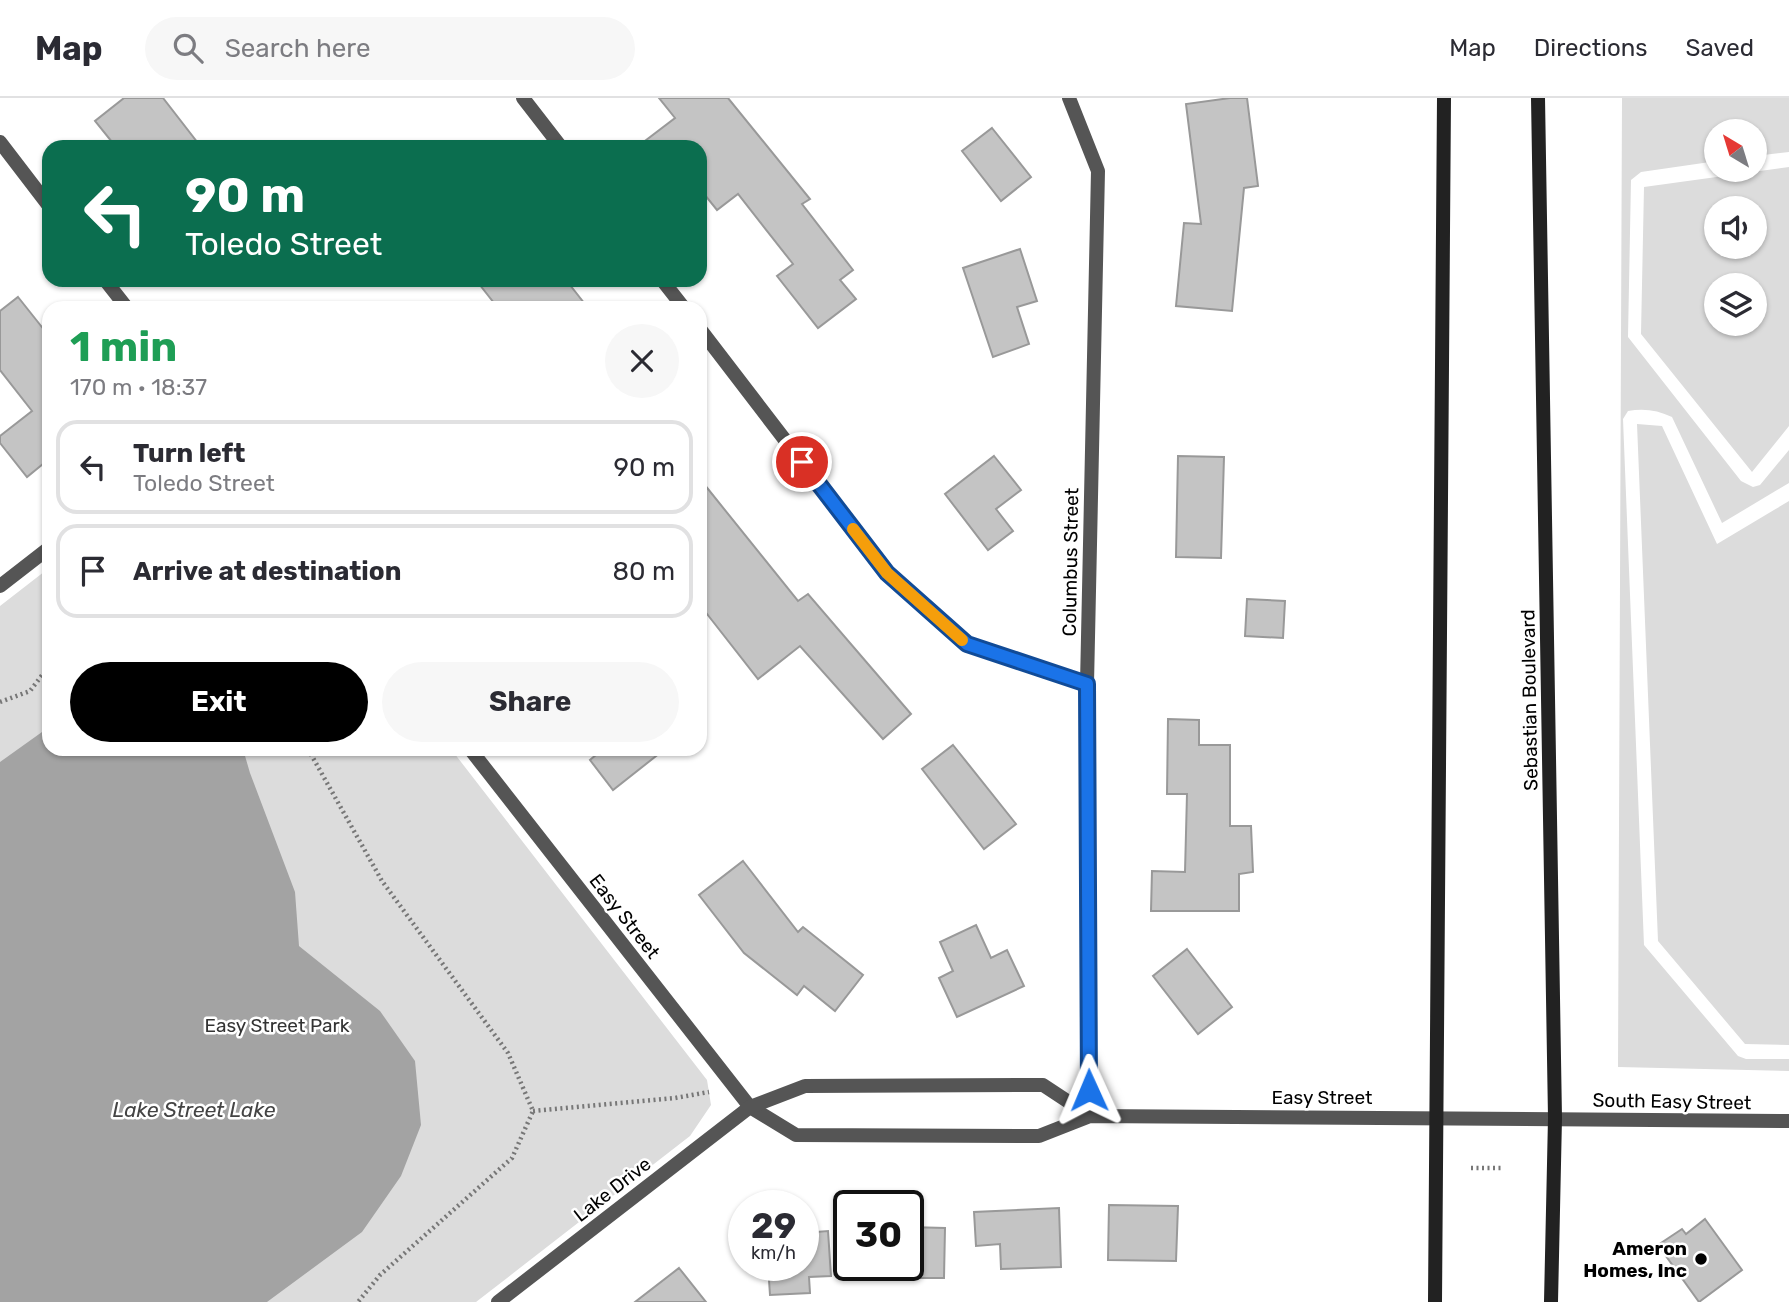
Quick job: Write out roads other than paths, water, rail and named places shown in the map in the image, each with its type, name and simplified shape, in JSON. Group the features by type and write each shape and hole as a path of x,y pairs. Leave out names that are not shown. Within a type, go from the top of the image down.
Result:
{"main road":[{"path":"1435,1302 1444,98"},
{"name":"Sebastian Boulevard","path":"1538,98 1555,1118 1551,1302"}],"street":[{"path":"523,98 556,140"},
{"name":"Columbus Street","path":"1069,98 1098,171 1087,684 1090,1115"},
{"path":"0,142 42,197"},
{"path":"110,287 122,301"},
{"path":"668,287 678,301"},
{"path":"707,338 887,573 967,644 1087,684"},
{"path":"0,586 42,553"},
{"name":"Easy Street","path":"475,756 750,1107 796,1135 1040,1136 1090,1115 1555,1118"},
{"path":"750,1107 805,1086 1043,1086 1090,1115"},
{"name":"Lake Drive","path":"498,1302 750,1107"},
{"name":"South Easy Street","path":"1555,1118 1789,1121"}],"water":[{"name":"Lake Street Lake","path":"42,732 42,756 245,756 295,892 299,946 380,1011 415,1061 421,1125 401,1176 362,1232 267,1302 0,1302 0,762"}],"place":[{"name":"Ameron Homes, Inc","path":"1701,1259"}],"park label":[{"name":"Easy Street Park","path":"277,1025"}]}
